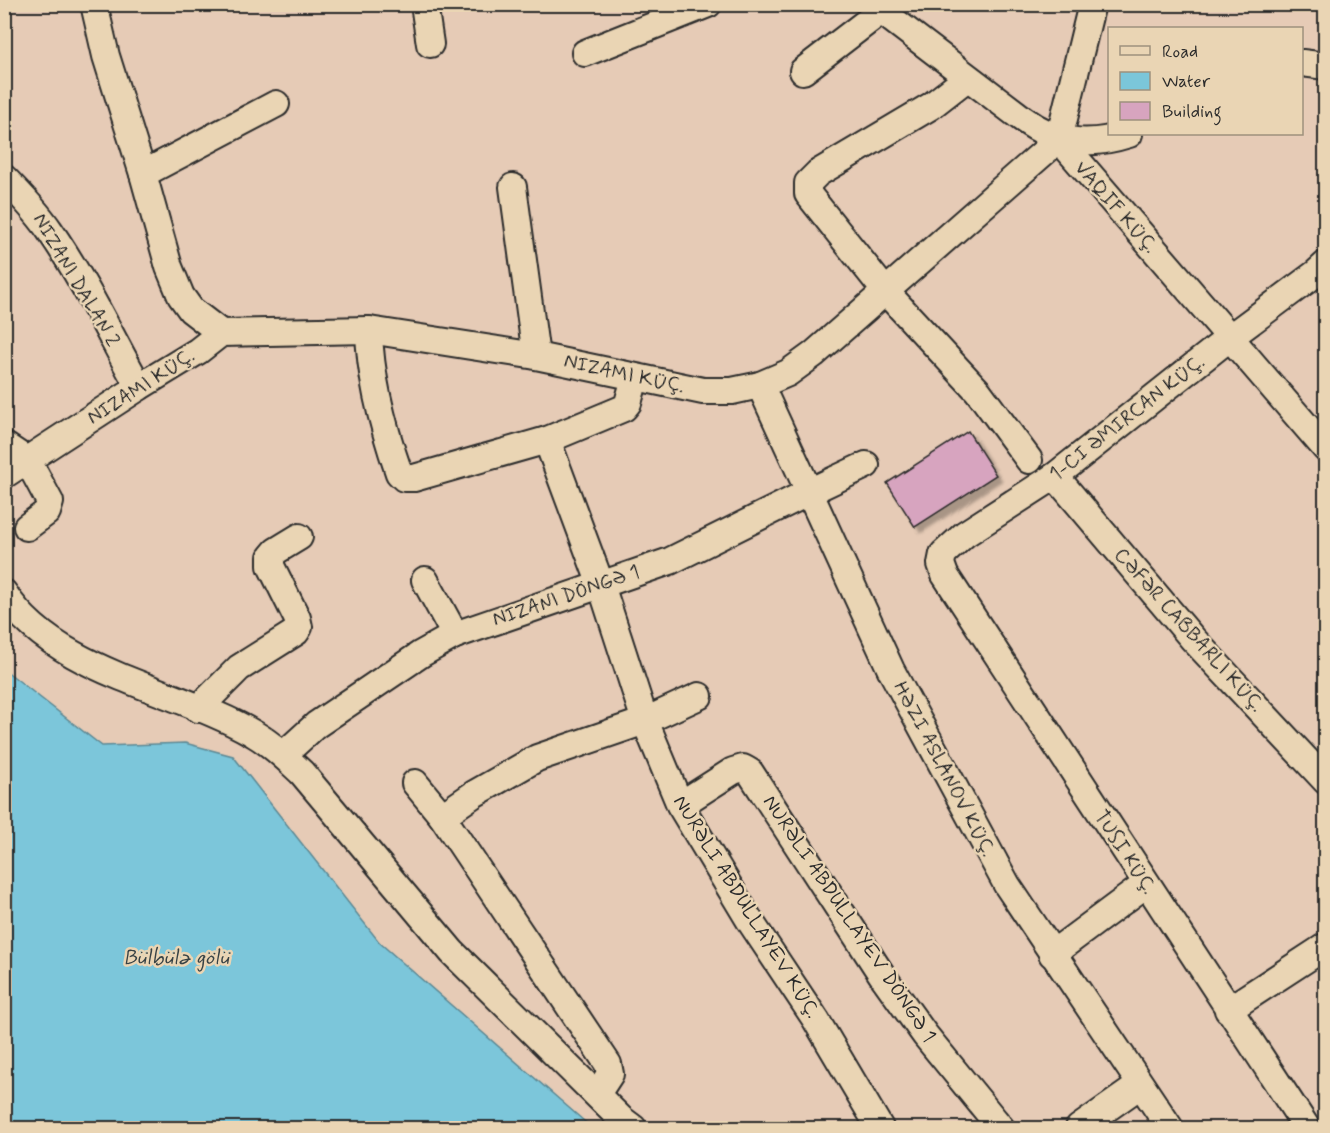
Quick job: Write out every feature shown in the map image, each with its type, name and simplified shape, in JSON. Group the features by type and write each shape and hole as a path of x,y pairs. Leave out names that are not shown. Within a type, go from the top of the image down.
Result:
{"street":[{"path":"94,4 106,56 176,286 191,310 221,333"},
{"path":"424,4 430,44"},
{"path":"585,53 708,4"},
{"path":"1092,4 1059,139 1084,142 1125,135"},
{"path":"803,71 876,8"},
{"name":"VAQIF KÜÇ.","path":"876,8 1037,129 1059,139 1326,449"},
{"path":"1303,63 1326,66"},
{"path":"967,78 931,106 818,173 808,183 808,194 886,292 978,391 1029,460"},
{"path":"143,174 276,104"},
{"name":"NIZAMI KÜÇ.","path":"4,475 198,351 221,333 369,330 536,356 703,391 732,391 760,385 788,373 814,354 1059,139"},
{"name":"NIZANI DALAN 2","path":"4,178 50,230 140,387"},
{"path":"513,187 536,356"},
{"name":"1-CI ƏMIRCAN KÜÇ.","path":"945,574 941,564 943,554 964,534 1054,476 1326,264"},
{"path":"369,330 369,360 378,400 399,473 404,478 414,478 547,440 624,408 628,403 635,378"},
{"name":"HƏZI ASLANOV KÜÇ.","path":"760,385 909,705 1007,885 1170,1128"},
{"name":"NURƏLI ABDULLAYEV KÜÇ.","path":"547,440 601,585 645,721 680,804 750,921 816,1020 880,1128"},
{"path":"4,445 28,461 50,502 47,512 27,527"},
{"name":"NIZANI DÖNGƏ 1","path":"283,755 316,725 421,654 455,635 670,561 866,465"},
{"path":"1054,476 1193,639 1326,781"},
{"path":"198,709 239,669 296,632 299,627 297,618 272,566 271,557 276,550 298,537"},
{"name":"TUSI KÜÇ.","path":"945,574 1307,1128"},
{"path":"425,580 455,635"},
{"path":"4,593 20,614 54,644 256,735 283,755 302,773 452,952 621,1119 633,1128"},
{"path":"442,816 474,794 537,758 645,721 699,696"},
{"name":"NURƏLI ABDULLAYEV DÖNGƏ 1","path":"680,804 733,771 743,768 750,772 882,975 925,1035 1001,1128"},
{"path":"415,783 442,816 608,1064 610,1074 597,1094"},
{"path":"1052,954 1146,884"},
{"path":"1228,1010 1326,946"},
{"path":"1079,1128 1140,1085"}],"water":[{"name":"Bülbülə gölü","path":"5,670 102,746 185,743 233,756 380,943 594,1128 5,1128"}],"building":[{"path":"968,431 996,475 915,527 887,483"}]}
